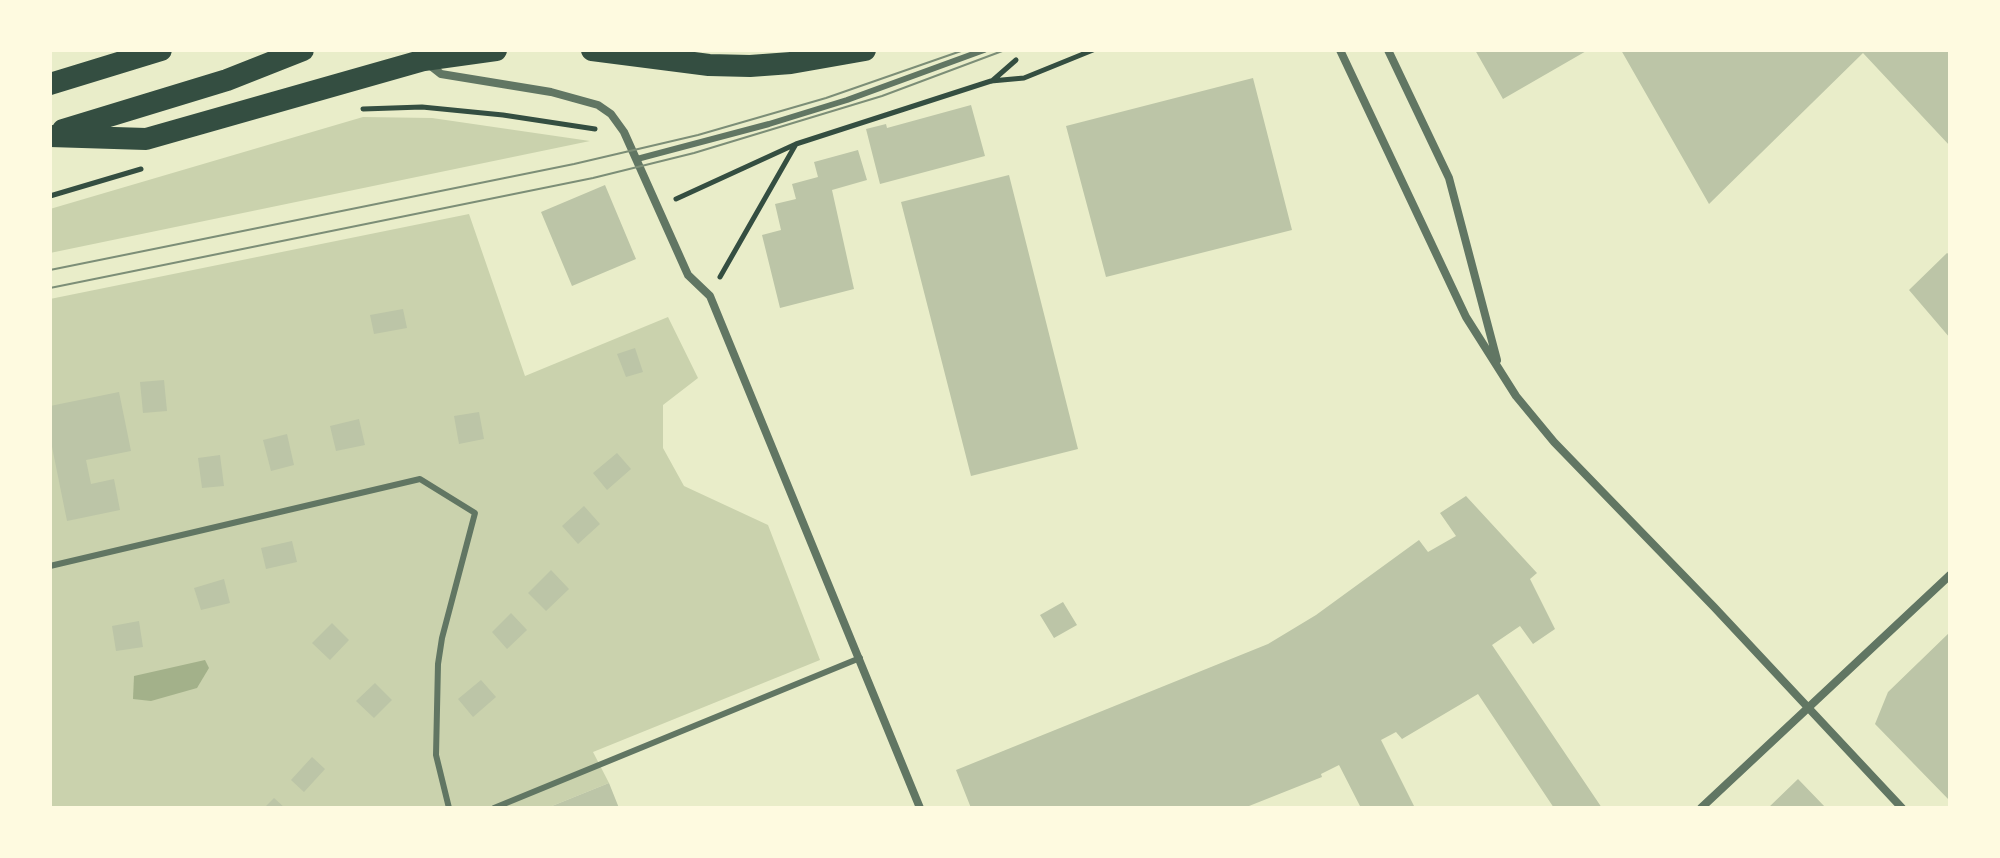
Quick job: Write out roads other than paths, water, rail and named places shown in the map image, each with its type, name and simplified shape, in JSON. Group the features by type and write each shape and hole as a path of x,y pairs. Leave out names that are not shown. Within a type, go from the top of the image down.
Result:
{"highway":[{"path":"50,84 161,50"},
{"path":"50,135 227,80 303,50"},
{"path":"50,135 146,139 424,60 496,50"},
{"path":"592,50 709,65 750,66 791,63 865,50"}],"street":[{"path":"1340,50 1466,317 1516,396 1544,431 1902,808"},
{"path":"1388,50 1449,178 1500,368"},
{"path":"424,60 441,74 551,92 598,105 611,114 624,132 688,275 710,296 920,808"},
{"path":"1701,808 1950,575"}],"lane":[{"path":"637,159 795,116 984,50"},
{"path":"50,566 420,479 475,513 438,664 436,755 449,808"},
{"path":"494,808 860,658"}],"tram line":[{"path":"50,270 574,164 698,135 826,98 964,50"},
{"path":"50,288 593,178 694,153 882,96 1005,50"}]}
